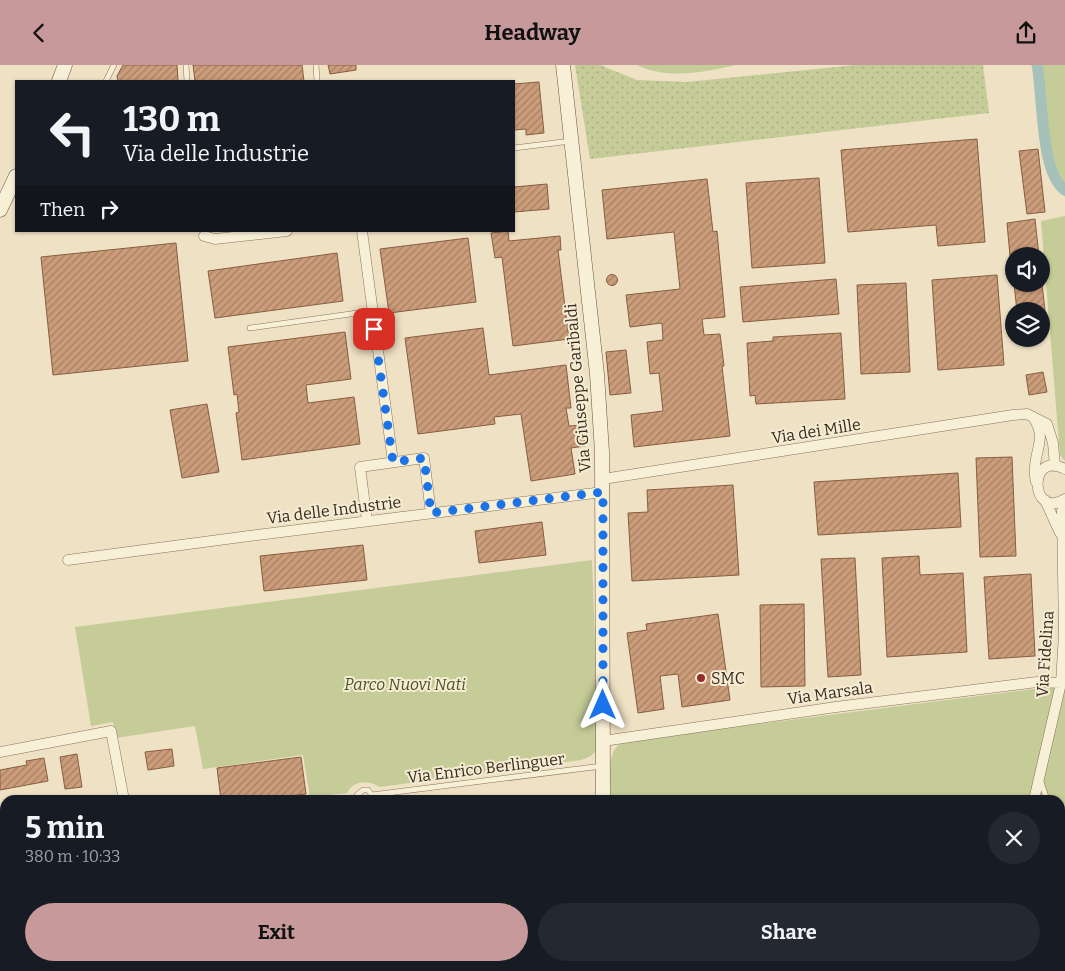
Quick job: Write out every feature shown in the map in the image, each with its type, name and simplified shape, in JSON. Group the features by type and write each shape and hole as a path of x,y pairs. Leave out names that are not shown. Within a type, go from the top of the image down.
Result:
{"street":[{"path":"58,80 65,65"},
{"name":"Via Giuseppe Garibaldi","path":"563,65 597,374 603,486 603,795"},
{"path":"0,210 15,177"},
{"path":"202,234 215,239 278,232"},
{"path":"362,232 393,462"},
{"name":"Via dei Mille","path":"603,486 1013,415 1027,414 1033,416"},
{"path":"1033,416 1047,425 1061,466 1044,469 1037,478 1037,489"},
{"path":"1033,416 1039,425 1042,437 1034,468 1037,489"},
{"path":"367,521 360,467 424,458 431,513"},
{"name":"Via delle Industrie","path":"68,560 431,513 603,486"},
{"name":"Via Fidelina","path":"1037,489 1055,519 1062,538"},
{"path":"1045,500 1056,503 1065,499"},
{"name":"Via Fidelina","path":"1035,795 1061,683 1064,634 1062,511 1065,503"},
{"name":"Via Marsala","path":"603,741 846,706 1037,682 1061,683"},
{"path":"0,752 111,731 123,795"}],"lane":[{"path":"106,80 114,65"},
{"path":"186,65 187,80"},
{"path":"316,65 318,80"},
{"path":"515,148 572,141"},
{"path":"250,328 372,311"},
{"name":"Via Enrico Berlinguer","path":"387,795 603,766"},
{"path":"1040,777 1045,795"},
{"name":"Via Enrico Berlinguer","path":"357,795 363,790 368,790 371,795"}],"green space":[{"path":"575,65 600,65 637,80 687,82 856,65 983,65 989,113 590,159"},
{"path":"637,65 736,65 699,72 673,73 649,70"},
{"path":"1035,65 1065,65 1065,197 1053,183 1046,167 1044,110"},
{"path":"1065,216 1065,461 1060,455 1050,332 1050,302 1048,302 1047,292 1050,292 1050,247 1043,247 1041,221"},
{"name":"Parco Nuovi Nati","path":"592,560 599,746 592,755 581,760 380,787 366,782 353,786 347,793 310,795 303,755 203,769 195,726 116,738 113,722 91,726 75,627"},
{"path":"1065,685 1065,795 611,795 611,758 618,745 625,741"}],"building":[{"path":"123,65 177,65 178,80 118,80 117,76"},
{"path":"193,65 302,65 304,80 195,80"},
{"path":"328,65 356,65 356,70 330,74"},
{"path":"539,82 544,133 526,135 526,129 515,130 515,84"},
{"path":"977,139 985,242 938,246 936,225 848,232 841,150"},
{"path":"1038,149 1045,212 1027,214 1019,151"},
{"path":"819,178 825,263 752,268 746,183"},
{"path":"707,179 713,232 717,231 725,317 702,319 704,335 720,334 730,436 634,447 631,415 663,411 659,373 650,374 647,342 663,340 662,323 630,327 626,295 680,289 674,232 607,239 602,190"},
{"path":"547,184 549,209 515,212 515,187"},
{"path":"1035,219 1038,247 1009,247 1007,223"},
{"path":"508,232 509,241 560,236 561,250 558,250 569,339 513,346 502,257 495,258 491,233"},
{"path":"468,238 476,302 389,313 380,249"},
{"path":"176,243 188,361 53,375 41,257"},
{"path":"337,253 343,301 215,318 208,271"},
{"path":"612,274 618,280 612,286 606,280"},
{"path":"997,275 1004,365 938,370 932,280"},
{"path":"836,279 839,314 743,322 740,287"},
{"path":"906,283 910,372 861,374 857,285"},
{"path":"1015,292 1043,292 1044,302 1016,302"},
{"path":"483,328 489,375 566,365 571,408 566,408 569,426 582,425 585,446 571,448 575,474 531,481 521,414 494,417 495,424 418,434 405,338"},
{"path":"345,332 351,379 306,385 308,403 354,397 360,444 242,460 236,413 239,412 237,394 234,395 228,347"},
{"path":"841,333 845,399 756,404 755,395 750,396 747,343 773,341 773,337"},
{"path":"626,350 631,393 610,395 606,352"},
{"path":"1043,372 1047,392 1029,395 1026,375"},
{"path":"207,404 219,472 182,478 170,410"},
{"path":"1012,457 1016,556 980,557 976,458"},
{"path":"958,473 961,527 818,535 814,482"},
{"path":"733,485 739,575 632,581 628,513 648,512 647,490"},
{"path":"542,522 546,555 479,563 475,531"},
{"path":"363,545 367,580 264,591 260,556"},
{"path":"919,556 920,575 963,573 967,652 887,657 882,558"},
{"path":"855,558 861,675 828,677 821,559"},
{"path":"1031,574 1035,656 989,659 984,577"},
{"path":"804,604 805,686 761,687 760,605"},
{"path":"718,614 730,700 682,707 678,674 660,676 664,709 638,713 627,633 647,630 646,624"},
{"path":"172,749 174,766 148,770 145,752"},
{"path":"77,754 82,787 65,789 60,757"},
{"path":"301,757 306,794 220,795 217,768"},
{"path":"44,758 48,781 0,790 0,770 27,765 26,761"}],"waterway":[{"path":"1037,65 1047,151 1051,168 1057,181 1065,190"}],"place":[{"name":"SMC","path":"701,678"}],"route":[{"path":"374,329 393,462 424,458 431,513 603,492 603,705"}]}
